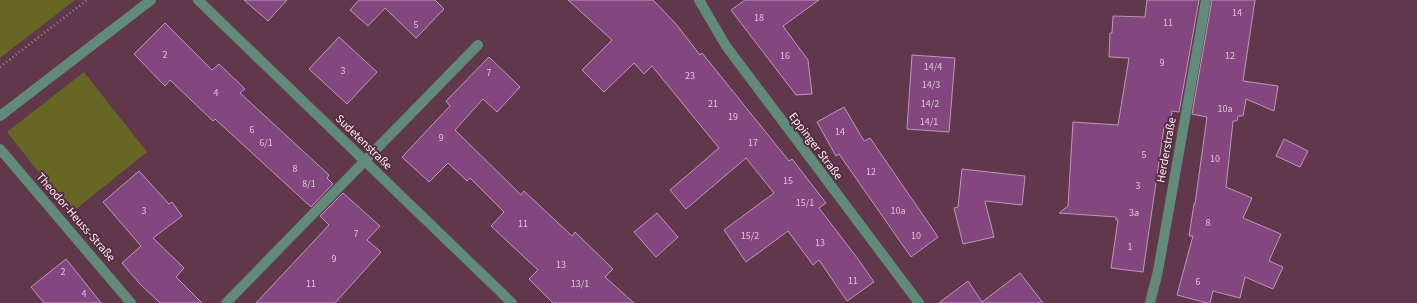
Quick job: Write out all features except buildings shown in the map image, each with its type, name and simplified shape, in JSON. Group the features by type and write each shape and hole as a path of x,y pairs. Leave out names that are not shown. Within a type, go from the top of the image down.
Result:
{"street":[{"path":"0,116 151,0"},
{"name":"Sudetenstraße","path":"198,0 512,303"},
{"name":"Eppinger Straße","path":"699,0 726,46 919,303"},
{"name":"Herderstraße","path":"1150,303 1158,271 1206,0"},
{"path":"226,303 478,45"},
{"name":"Theodor-Heuss-Straße","path":"0,149 131,303"}],"path":[{"path":"0,67 87,0"}],"shaded area":[{"path":"0,0 75,0 0,58"},
{"path":"84,72 147,152 71,213 7,132"}]}
